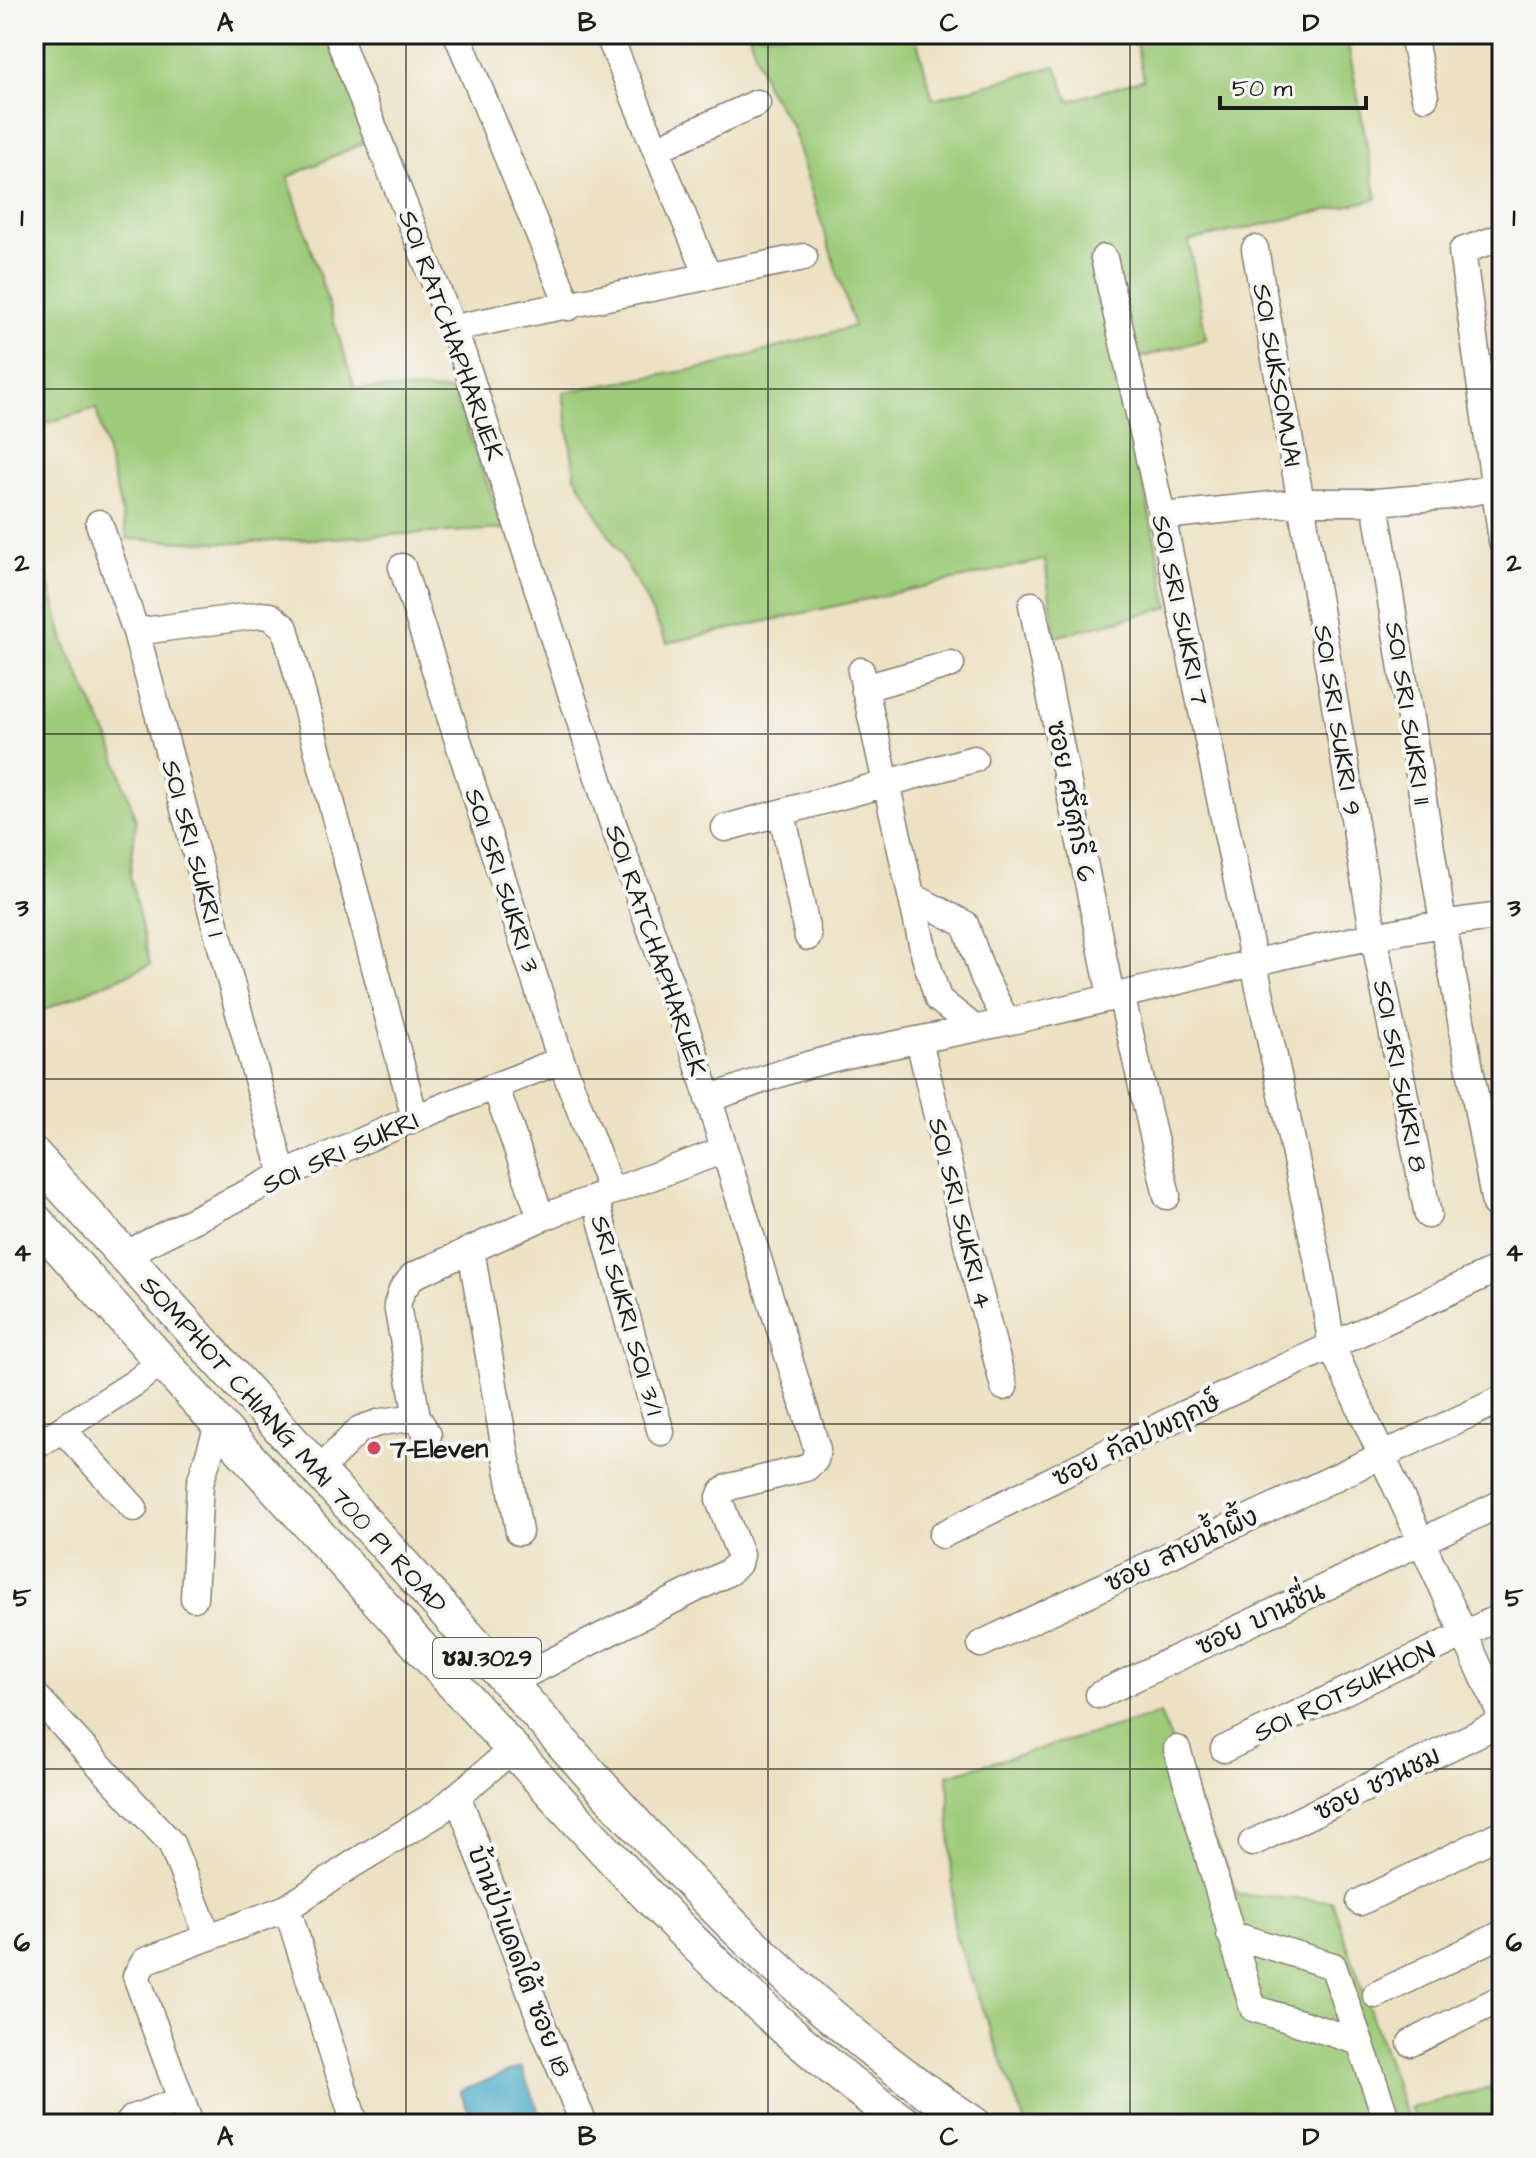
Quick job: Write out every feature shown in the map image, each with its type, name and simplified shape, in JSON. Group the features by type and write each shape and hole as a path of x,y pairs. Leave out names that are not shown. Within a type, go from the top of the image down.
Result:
{"main road":[{"name":"SOMPHOT CHIANG MAI 700 PI ROAD","path":"34,1155 734,1928 826,2014 933,2097 974,2124"},
{"name":"SOMPHOT CHIANG MAI 700 PI ROAD","path":"38,1231 161,1361 635,1882 750,1996 861,2093 905,2124"}],"street":[{"name":"SOI RATCHAPHARUEK","path":"337,34 454,328 612,821 691,1042 817,1454 806,1468 729,1487 722,1492 719,1500 740,1555 738,1564 729,1572 509,1683"},
{"path":"457,34 569,307"},
{"path":"608,34 708,276"},
{"path":"1413,34 1425,97"},
{"path":"656,149 757,103"},
{"path":"1502,237 1462,251 1502,541"},
{"name":"SOI SUKSOMJAI","path":"1255,249 1301,502"},
{"path":"454,328 804,257"},
{"name":"SOI SRI SUKRI 7","path":"1104,258 1162,516 1319,1267 1332,1347 1502,1720"},
{"path":"1162,516 1301,502 1375,502 1449,496 1494,488"},
{"name":"SOI SRI SUKRI 9","path":"1301,502 1374,937"},
{"name":"SOI SRI SUKRI 11","path":"1375,502 1443,923 1495,1204"},
{"name":"SOI SRI SUKRI 1","path":"99,523 136,632 283,1175"},
{"name":"SOI SRI SUKRI 3","path":"402,567 603,1194"},
{"name":"ซอย ศรีศุกรี 6","path":"1032,605 1116,995 1167,1196"},
{"path":"136,632 259,615 270,616 285,628 415,1118"},
{"path":"951,664 862,679 925,957 938,999 974,1028"},
{"path":"725,828 974,759"},
{"path":"782,813 808,937"},
{"path":"912,896 965,924 984,978 1007,1022"},
{"path":"708,1099 824,1060 1007,1022 1374,937 1443,923 1502,916"},
{"name":"SOI SRI SUKRI 8","path":"1374,937 1428,1215"},
{"name":"SOI SRI SUKRI 4","path":"919,1040 1004,1387"},
{"name":"SOI SRI SUKRI","path":"124,1255 283,1175 561,1060"},
{"path":"496,1088 541,1218"},
{"path":"319,1470 360,1429 381,1422 423,1426 397,1305 402,1290 413,1276 541,1218 724,1150"},
{"name":"SRI SUKRI SOI 3/1","path":"603,1194 633,1339 661,1432"},
{"path":"471,1250 519,1532"},
{"name":"ซอย กัลปพฤกษ์","path":"942,1535 1184,1414 1502,1267"},
{"path":"34,1447 136,1382 161,1361"},
{"name":"ซอย สายน้ำผึ้ง","path":"981,1644 1502,1399"},
{"path":"194,1598 200,1483 218,1426"},
{"path":"62,1429 134,1508"},
{"name":"ซอย บานชื่น","path":"1099,1695 1502,1503"},
{"name":"SOI ROTSUKHON","path":"1224,1749 1502,1616"},
{"path":"34,1694 171,1843 208,1936"},
{"name":"ซอย ชวนชม","path":"1252,1843 1502,1720"},
{"path":"128,2124 133,2118 186,2118 136,1976 145,1961 287,1908 436,1814 513,1749"},
{"path":"1177,1749 1253,2008 1360,2042"},
{"name":"บ้านป่าแดดใต้ ซอย 18","path":"458,1797 545,2032 584,2124"},
{"path":"1360,1902 1502,1833"},
{"path":"287,1908 355,2124"},
{"path":"1230,1934 1333,1966 1388,2124"},
{"path":"1376,1995 1502,1934"},
{"path":"1411,2043 1502,1998"}],"green space":[{"path":"34,34 327,34 370,140 288,177 355,388 453,391 504,529 235,543 128,539 96,408 34,427"},
{"path":"749,34 915,34 933,99 1056,66 1069,101 1144,79 1134,34 1346,34 1377,199 1189,241 1206,339 1118,364 1169,607 1055,637 1045,560 667,643 641,590 575,476 563,392 708,367 854,326 791,126 766,86"},
{"path":"34,521 64,642 111,743 136,821 130,875 150,965 34,1014"},
{"path":"1160,1714 1238,1895 1332,1901 1409,2124 1025,2124 954,1932 948,1775"},
{"path":"1502,2085 1502,2124 1416,2124 1410,2108"}],"water":[{"path":"521,2067 544,2124 474,2124 460,2091"}],"place":[{"name":"7-Eleven","path":"374,1448"}]}
